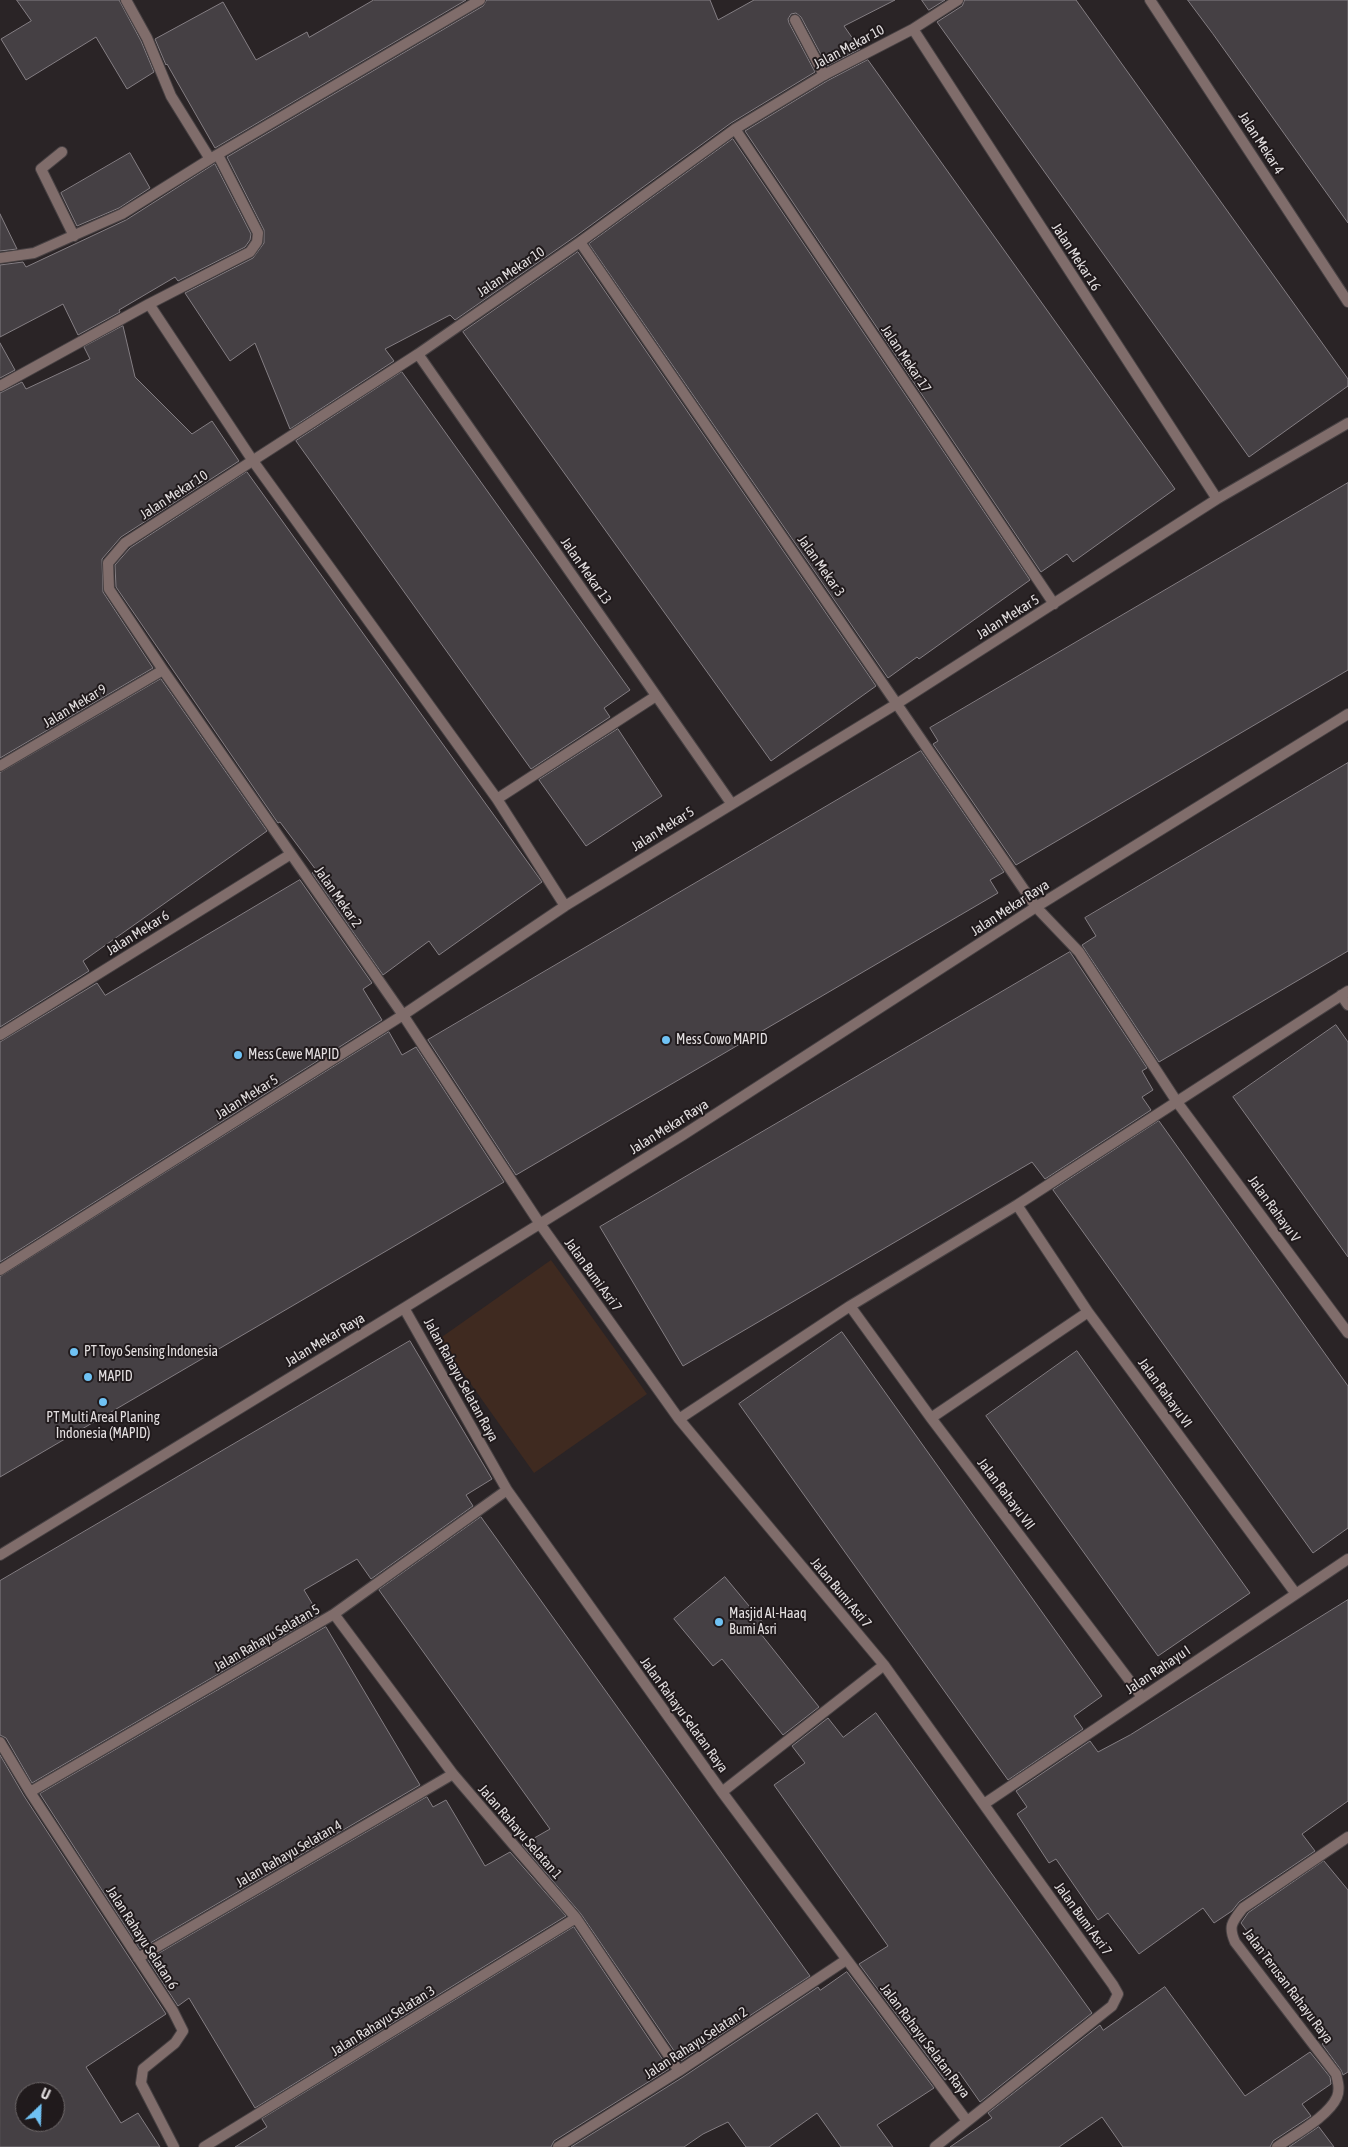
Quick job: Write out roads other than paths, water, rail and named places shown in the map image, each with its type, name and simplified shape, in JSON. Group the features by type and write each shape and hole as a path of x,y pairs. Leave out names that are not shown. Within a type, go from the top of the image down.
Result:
{"street":[{"path":"0,386 149,304 250,252 258,242 258,233 214,157 171,96 147,38 126,0"},
{"path":"0,258 34,253 122,214 214,157 480,0"},
{"name":"Jalan Mekar 10","path":"109,589 108,564 125,543 418,354 580,242 735,129 824,75 913,30 958,0"},
{"name":"Jalan Mekar 4","path":"1150,0 1348,302"},
{"path":"795,20 824,75"},
{"name":"Jalan Mekar 16","path":"913,30 1217,499"},
{"name":"Jalan Mekar 17","path":"735,129 1054,604"},
{"path":"62,152 41,169 74,236"},
{"name":"Jalan Mekar 3","path":"580,242 898,703 1036,907"},
{"path":"149,304 253,461 497,798 565,906"},
{"name":"Jalan Mekar 13","path":"418,354 731,803"},
{"name":"Jalan Mekar 5","path":"0,1270 403,1015 565,906 731,803 898,703 1217,499 1348,423"},
{"name":"Jalan Mekar 2","path":"109,589 163,670 403,1015 540,1224"},
{"name":"Jalan Mekar 9","path":"0,766 163,670"},
{"path":"497,798 656,696"},
{"name":"Jalan Mekar Raya","path":"1,1552 404,1308 725,1109 1036,907 1348,714"},
{"name":"Jalan Mekar 6","path":"0,1035 291,854"},
{"name":"Jalan Rahayu V","path":"1036,907 1079,952 1178,1102 1348,1333"},
{"path":"679,1419 850,1306 1017,1205 1344,993 1348,1005"},
{"name":"Jalan Rahayu VI","path":"1017,1205 1088,1312 1296,1594"},
{"name":"Jalan Bumi Asri 7","path":"540,1224 679,1419 884,1665 1118,1994 1112,2006 967,2121"},
{"name":"Jalan Rahayu VII","path":"850,1306 930,1418 1142,1697"},
{"name":"Jalan Rahayu Selatan Raya","path":"404,1308 507,1490 722,1792 967,2121"},
{"path":"930,1418 1088,1312"},
{"name":"Jalan Rahayu Selatan 5","path":"30,1792 334,1614 507,1490"},
{"name":"Jalan Rahayu I","path":"984,1804 1348,1559"},
{"name":"Jalan Rahayu Selatan 1","path":"334,1614 453,1774 576,1918 679,2071"},
{"path":"722,1792 884,1665"},
{"name":"Jalan Rahayu Selatan 6","path":"0,1742 30,1792 173,2011 183,2031 175,2044 143,2069 141,2083 174,2147"},
{"name":"Jalan Rahayu Selatan 4","path":"138,1958 453,1774"},
{"name":"Jalan Terusan Rahayu Raya","path":"1277,2147 1328,2111 1337,2096 1339,2086 1336,2074 1235,1942 1231,1931 1233,1921 1243,1908 1348,1837"},
{"name":"Jalan Rahayu Selatan 3","path":"204,2147 576,1918"},
{"name":"Jalan Rahayu Selatan 2","path":"558,2147 679,2071 846,1960"},
{"path":"935,2147 967,2121"}],"place":[{"name":"Mess Cowo MAPID","path":"666,1040"},
{"name":"Mess Cewe MAPID","path":"238,1055"},
{"name":"PT Toyo Sensing Indonesia","path":"74,1352"},
{"name":"MAPID","path":"88,1377"},
{"name":"PT Multi Areal Planing Indonesia (MAPID)","path":"103,1402"},
{"name":"Masjid Al-Haaq Bumi Asri","path":"719,1622"}]}
